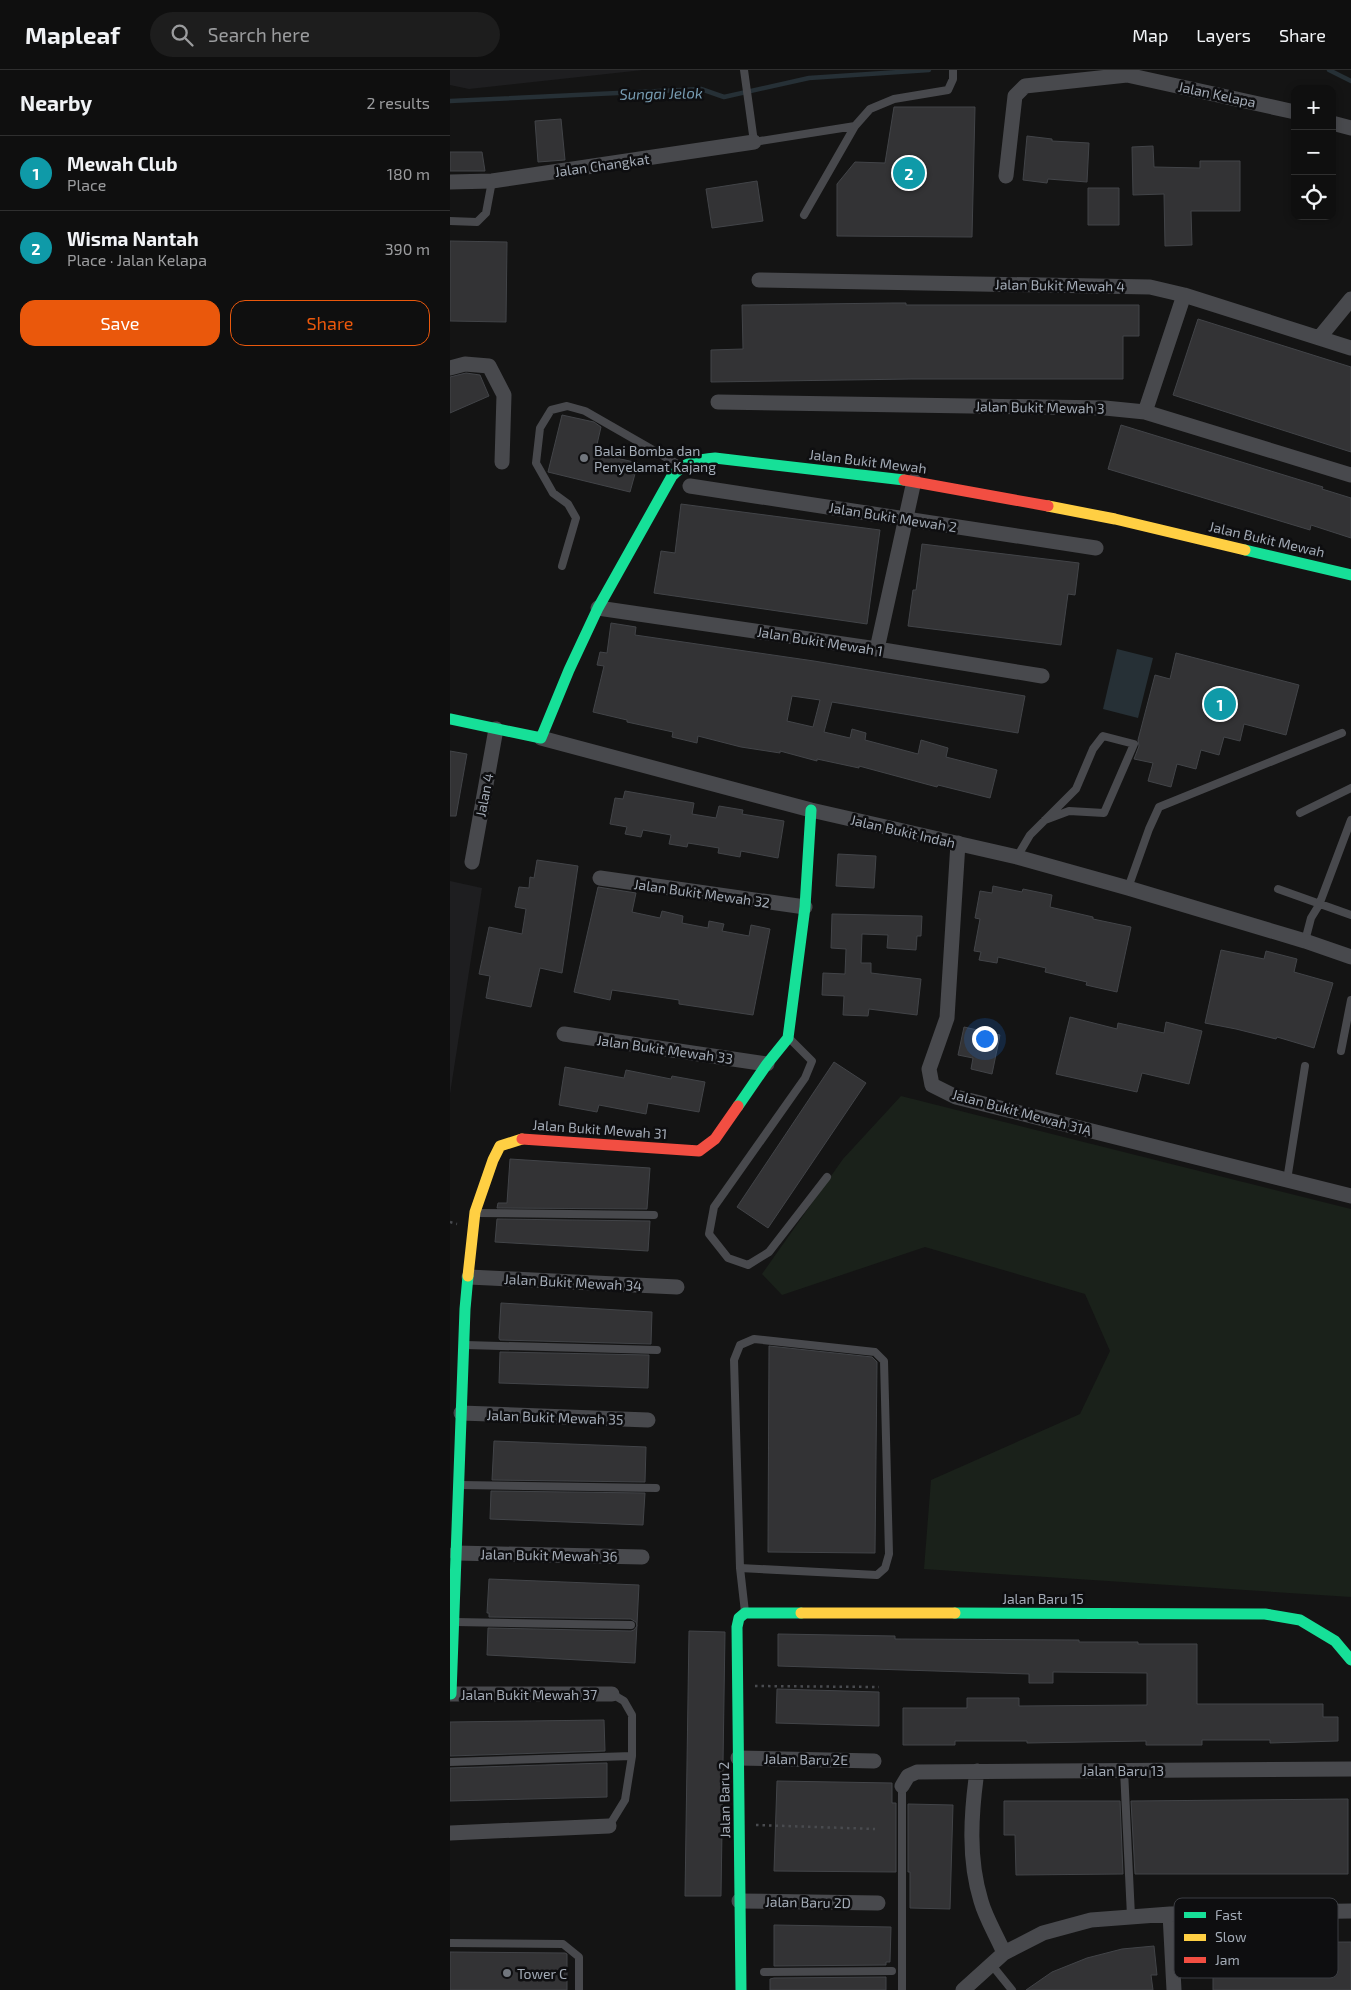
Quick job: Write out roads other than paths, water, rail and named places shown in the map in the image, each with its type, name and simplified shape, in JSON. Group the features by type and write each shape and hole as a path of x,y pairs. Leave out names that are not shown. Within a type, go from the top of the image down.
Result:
{"street":[{"name":"Jalan Kelapa","path":"1006,176 1015,96 1026,86 1106,73 1127,75 1291,111"},
{"path":"1336,124 1351,128"},
{"name":"Jalan Changkat","path":"450,182 492,181 754,142"},
{"name":"Jalan Bukit Mewah 4","path":"759,280 1150,287 1184,295 1351,348"},
{"path":"1144,412 1184,295"},
{"path":"1320,338 1351,299"},
{"path":"450,368 464,364 489,366 504,395 502,462"},
{"name":"Jalan Bukit Mewah 3","path":"718,402 1106,408 1144,412 1351,475"},
{"name":"Jalan Bukit Mewah","path":"681,466 699,458 715,458 914,481 1115,519 1351,575"},
{"path":"541,738 569,670 598,608 672,476 681,466"},
{"path":"877,649 914,481"},
{"name":"Jalan Bukit Mewah 2","path":"690,486 1096,548"},
{"name":"Jalan Bukit Mewah 1","path":"598,608 877,649 1042,676"},
{"name":"Jalan Bukit Indah","path":"450,719 541,738 811,810 1017,857 1128,888 1305,941 1351,957"},
{"name":"Jalan 4","path":"472,862 496,729"},
{"path":"788,1038 805,907 811,810"},
{"name":"Jalan Bukit Mewah 31A","path":"958,843 947,1018 929,1070 932,1085 956,1097 1351,1196"},
{"name":"Jalan Bukit Mewah 32","path":"600,878 805,907"},
{"name":"Jalan Bukit Mewah 33","path":"564,1034 767,1064"},
{"name":"Jalan Bukit Mewah 31","path":"450,1694 464,1309 475,1212 493,1160 500,1146 522,1139 698,1151 715,1139 767,1064 788,1038"},
{"name":"Jalan Bukit Mewah 34","path":"469,1277 677,1287"},
{"name":"Jalan Bukit Mewah 35","path":"461,1413 648,1420"},
{"name":"Jalan Bukit Mewah 36","path":"456,1553 642,1557"},
{"name":"Jalan Baru 15","path":"745,1613 1265,1614 1300,1620 1335,1641 1351,1660"},
{"name":"Jalan Baru 2","path":"741,1990 737,1627 739,1618 745,1613"},
{"name":"Jalan Bukit Mewah 37","path":"450,1694 612,1694"},
{"name":"Jalan Baru 2E","path":"738,1758 874,1761"},
{"name":"Jalan Baru 13","path":"902,1786 908,1776 917,1772 1351,1769"},
{"path":"977,1771 972,1805 971,1848 981,1901 1004,1953"},
{"path":"450,1833 609,1826"},
{"name":"Jalan Baru 2D","path":"739,1901 878,1903"},
{"path":"1338,1911 1351,1911"},
{"path":"1170,1914 1174,1990"},
{"path":"963,1990 1004,1953 1043,1933 1091,1920 1174,1914"}],"lane":[{"path":"744,70 754,142 855,126"},
{"path":"804,215 855,126 870,109 894,99 948,90 953,79 953,70"},
{"path":"450,221 477,222 486,213 492,181"},
{"path":"562,566 576,518 568,504 552,493 536,463 540,428 551,410 567,406 585,411 681,466"},
{"path":"1128,888 1148,829 1159,807 1342,733"},
{"path":"1017,857 1030,835 1045,820 1076,789 1094,749 1103,736 1134,744 1104,813 1069,811 1045,820"},
{"path":"1300,813 1351,788"},
{"path":"1305,941 1311,918 1319,905 1351,820"},
{"path":"1278,889 1351,915"},
{"path":"1341,1051 1351,1000"},
{"path":"788,1038 812,1061 805,1078 714,1207 709,1234 728,1258 748,1265 769,1252 827,1176"},
{"path":"1287,1180 1305,1066"},
{"path":"475,1212 654,1215"},
{"path":"740,1568 877,1575 885,1568 889,1554 884,1361 875,1352 754,1339 740,1345 734,1360 740,1568 745,1613"},
{"path":"463,1345 657,1350"},
{"path":"458,1485 656,1488"},
{"path":"453,1622 631,1625"},
{"name":"Jalan Bukit Mewah 37","path":"609,1826 625,1800 632,1756 632,1715 624,1701 612,1694"},
{"path":"450,1762 632,1756"},
{"path":"1124,1770 1131,1916"},
{"path":"902,1786 902,1990"},
{"path":"450,1943 564,1944 579,1957 578,1990"},
{"path":"991,1964 1012,1990"},
{"path":"764,1972 892,1971"}],"waterway":[{"name":"Sungai Jelok","path":"450,101 701,89 724,97 809,78 929,70"},
{"path":"1329,70 1351,81"}],"place":[{"name":"Wisma Nantah","path":"909,173"},
{"name":"Balai Bomba dan Penyelamat Kajang","path":"584,458"},
{"name":"Mewah Club","path":"1220,704"},
{"name":"Tower C","path":"507,1973"}]}
